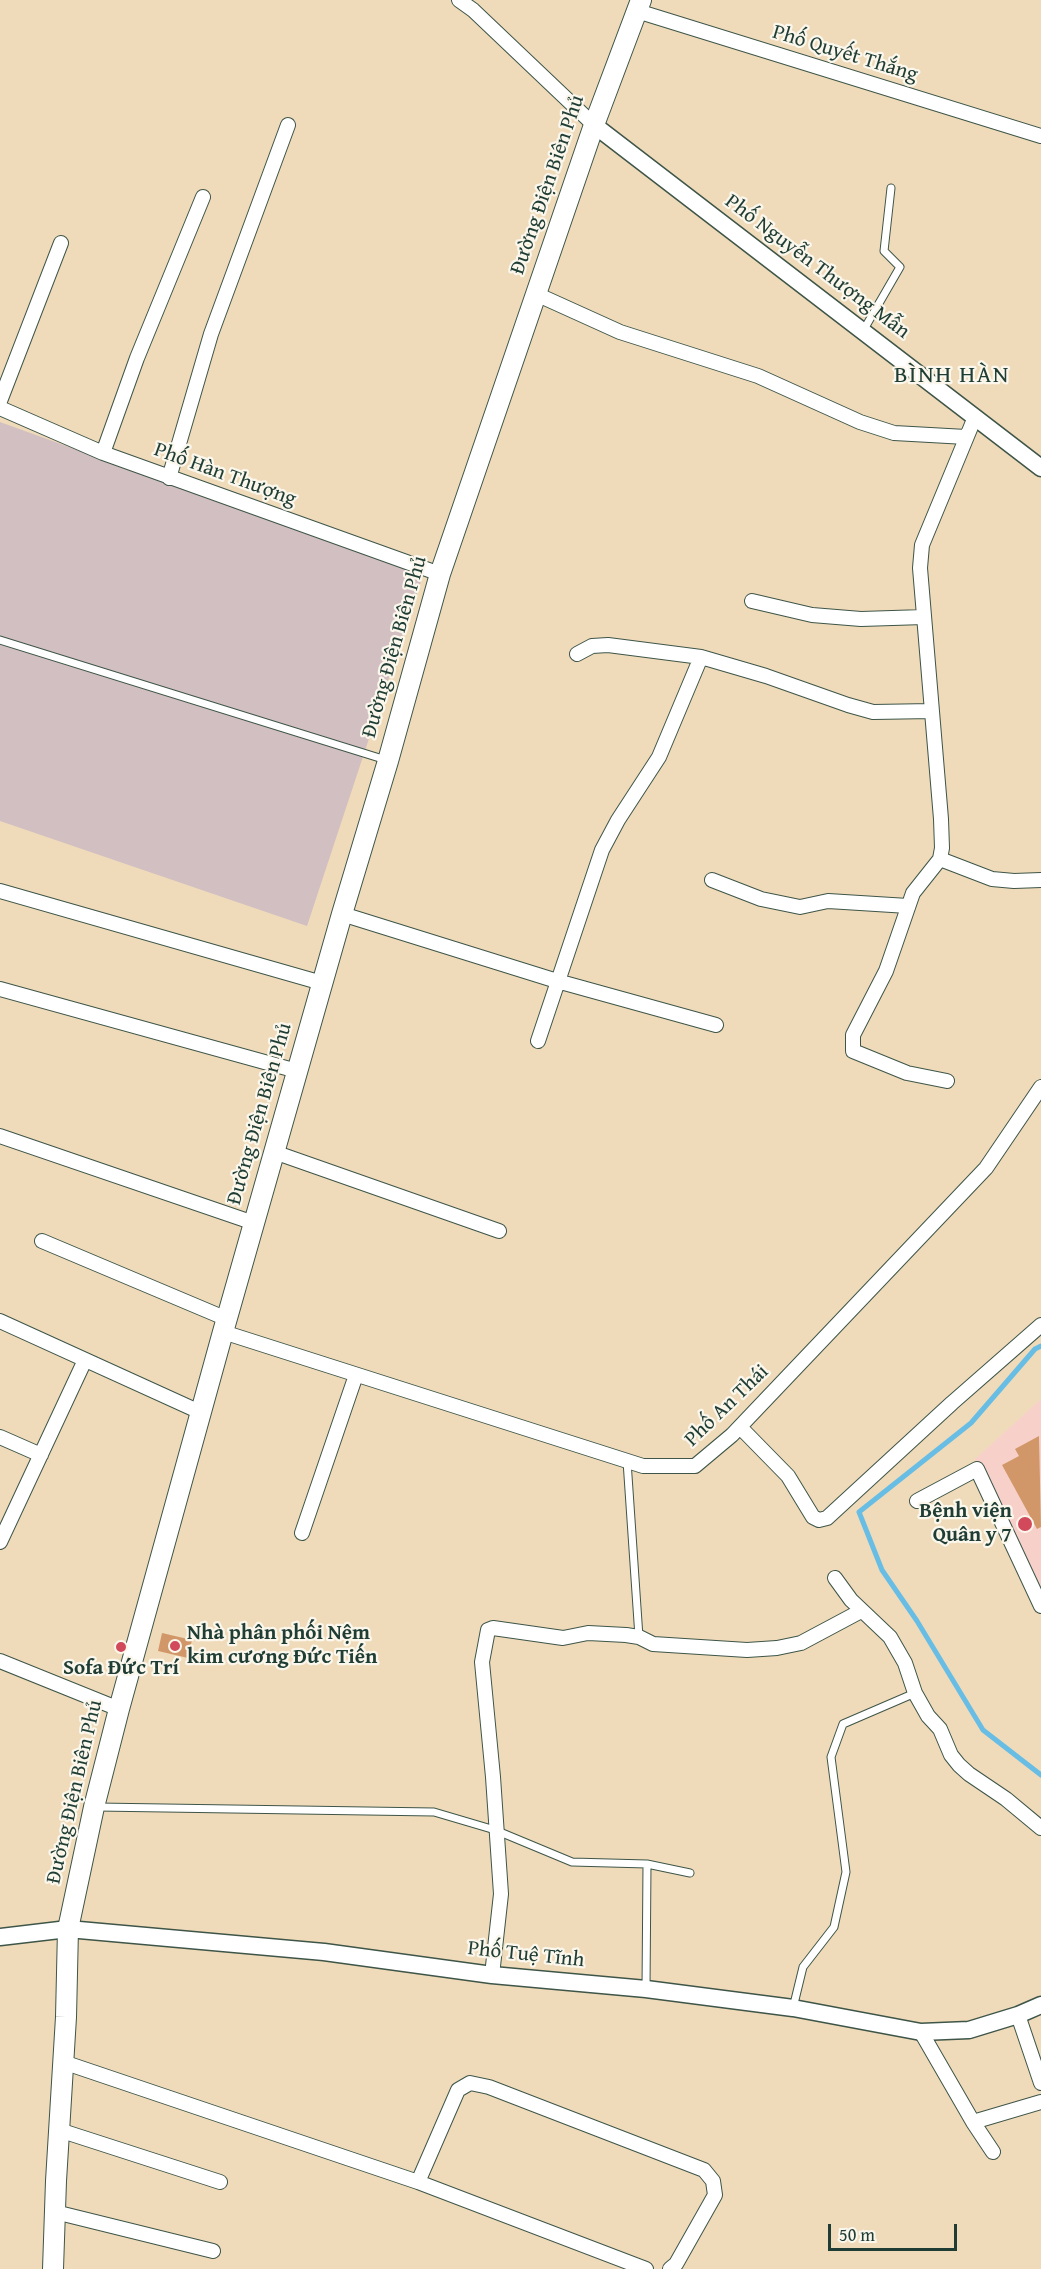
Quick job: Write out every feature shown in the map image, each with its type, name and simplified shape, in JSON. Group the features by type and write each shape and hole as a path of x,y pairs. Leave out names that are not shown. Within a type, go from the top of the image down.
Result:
{"main road":[{"name":"Đường Điện Biên Phủ","path":"53,2269 68,1929 118,1709 200,1412 440,574 594,125 639,6"}],"street":[{"path":"459,0 473,10 594,125"},
{"name":"Phố Quyết Thắng","path":"639,6 1041,136"},
{"path":"169,477 211,334 288,125"},
{"name":"Phố Nguyễn Thượng Mẫn","path":"594,125 1041,468"},
{"path":"103,453 137,358 204,197"},
{"path":"0,401 61,243"},
{"path":"536,294 620,332 758,376 860,422 894,433 966,437"},
{"name":"Phố Hàn Thượng","path":"0,408 103,453 440,574"},
{"path":"947,1081 907,1073 853,1051 853,1035 886,971 913,893 940,859 941,819 920,568 922,545 975,417"},
{"path":"752,601 812,615 861,619 924,617"},
{"path":"578,654 592,646 608,645 701,657 873,712 932,711"},
{"path":"538,1041 603,850 618,820 659,757 701,657"},
{"path":"940,859 992,879 1041,880"},
{"path":"712,880 761,899 800,907 828,901 908,906"},
{"path":"0,891 322,983"},
{"path":"342,914 557,981 716,1025"},
{"path":"0,989 297,1071"},
{"name":"Phố An Thái","path":"42,1241 225,1326 356,1375 643,1466 695,1466 740,1426 986,1168 1041,1087"},
{"path":"0,1136 254,1222"},
{"path":"274,1152 499,1231"},
{"path":"0,1321 200,1412"},
{"path":"740,1426 788,1476 813,1517 819,1520 827,1518 1041,1325"},
{"path":"0,1542 85,1360"},
{"path":"302,1533 356,1375"},
{"path":"0,1437 41,1455"},
{"path":"917,1501 977,1469 1041,1606"},
{"path":"835,1578 861,1611 879,1624 890,1637 905,1663 915,1693 928,1716 940,1728 951,1755 959,1765 1041,1828"},
{"path":"492,1975 501,1894 482,1662 488,1630 493,1628 563,1638 588,1633 639,1638 653,1644 747,1650 777,1648 801,1643 861,1611"},
{"path":"0,1661 118,1709"},
{"name":"Phố Tuệ Tĩnh","path":"0,1937 68,1929 324,1952 492,1975 645,1989 793,2008 921,2032 969,2030 1018,2015 1041,2005"},
{"path":"1018,2015 1041,2083"},
{"path":"921,2032 993,2152"},
{"path":"63,2062 417,2182 646,2269"},
{"path":"417,2182 458,2090 471,2083 489,2087 704,2170 713,2181 715,2195 676,2264 670,2269"},
{"path":"973,2122 1041,2102"},
{"path":"59,2130 220,2182"},
{"path":"55,2212 213,2251"}],"lane":[{"path":"863,331 900,267 884,251 891,188"},
{"path":"0,640 388,760"},
{"path":"627,1461 639,1638"},
{"path":"793,2008 802,1968 834,1927 846,1872 831,1756 843,1724 915,1693"},
{"path":"94,1807 434,1812 495,1830 572,1862 647,1864 690,1873"},
{"path":"645,1989 647,1864"}],"shaded area":[{"path":"0,422 423,575 307,926 0,821"},
{"name":"Bệnh viện Quân y 7","path":"1041,1399 1041,1589 975,1459"}],"building":[{"path":"1039,1436 1041,1527 1037,1529 1002,1465 1019,1456 1015,1449"},
{"name":"Nhà phân phối Nệm kim cương Đức Tiến","path":"162,1633 192,1640 188,1658 158,1651"}],"waterway":[{"path":"1041,1346 1035,1349 971,1423 859,1512 882,1570 917,1621 983,1730 1041,1775"}],"place":[{"name":"Bệnh viện Quân y 7","path":"1025,1524"},
{"name":"Nhà phân phối Nệm kim cương Đức Tiến","path":"175,1646"},
{"name":"Sofa Đức Trí","path":"121,1647"}],"district":[{"name":"BÌNH HÀN","path":"952,376"}]}
